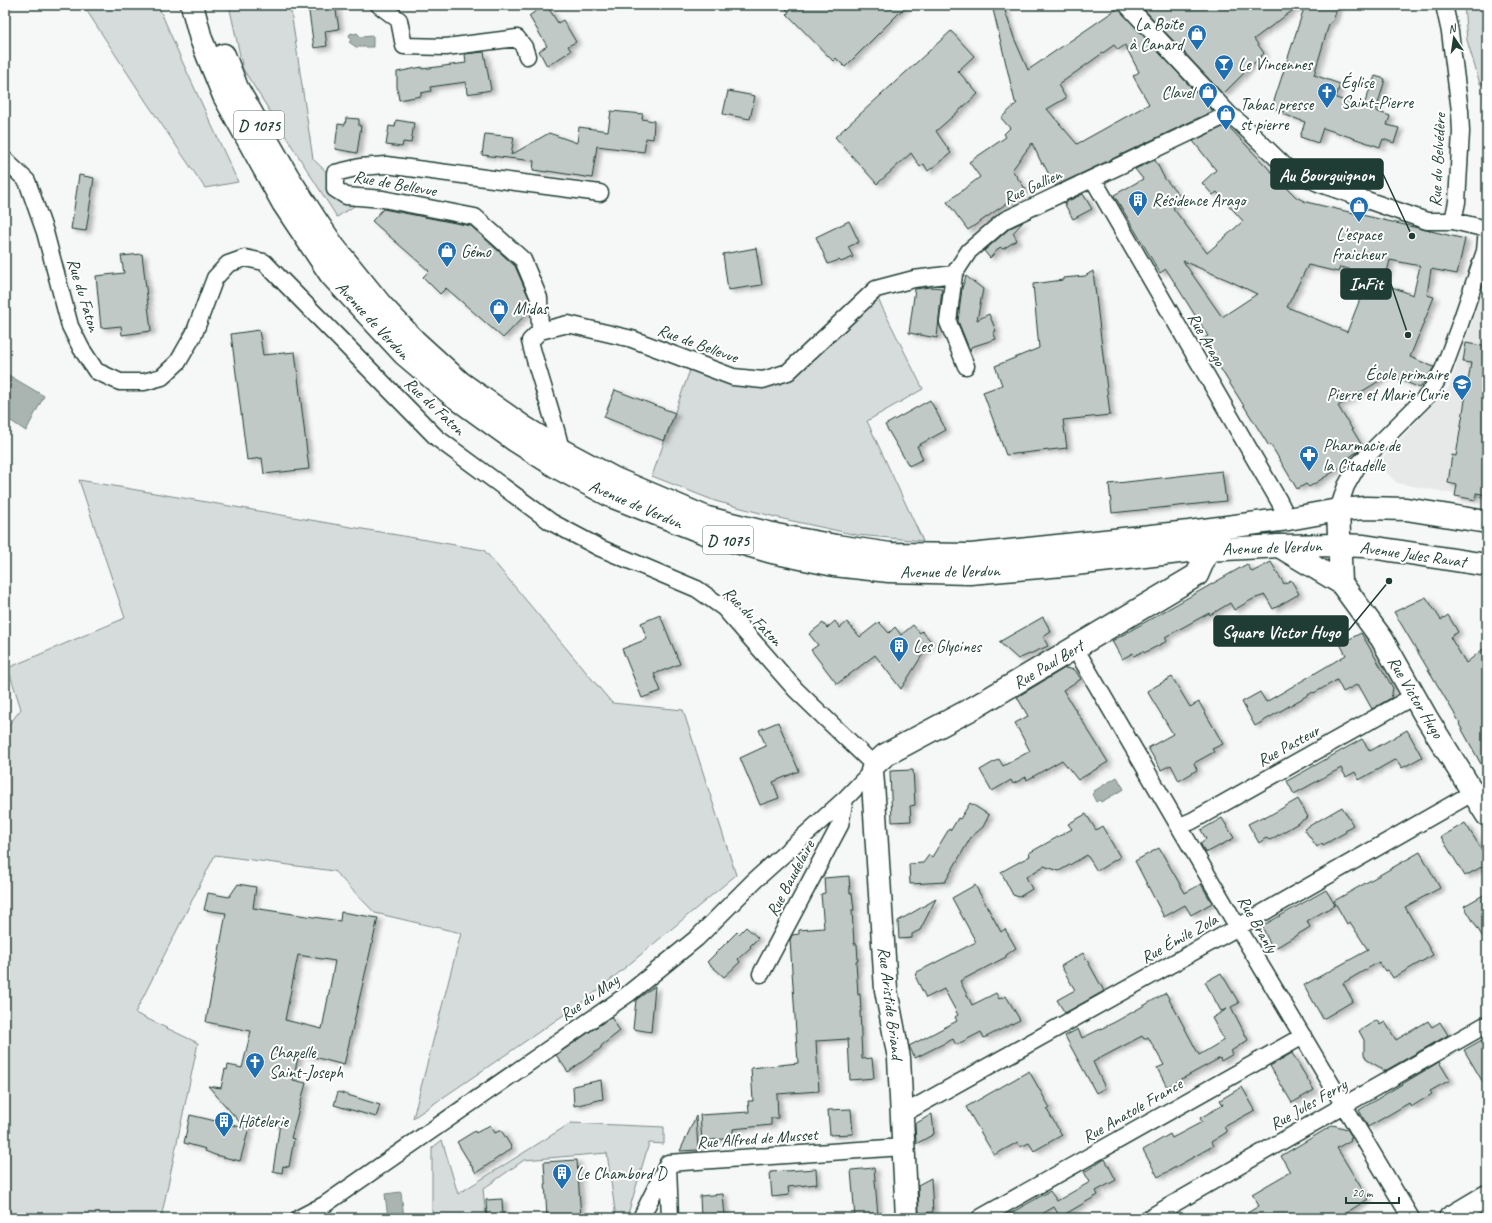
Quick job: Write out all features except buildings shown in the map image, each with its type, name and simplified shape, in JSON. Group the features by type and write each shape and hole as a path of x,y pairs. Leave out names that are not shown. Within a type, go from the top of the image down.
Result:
{"main road":[{"name":"Avenue de Verdun","path":"192,5 201,39 224,96 283,203 331,275 404,354 451,394 516,442 560,469 611,496 705,533 772,552 834,565 889,571 970,573 1075,564 1188,551 1207,540 1288,519 1338,510"},
{"name":"Avenue de Verdun","path":"206,5 214,32 237,88 300,196 334,247 381,305 415,341 461,383 525,428 561,450 615,478 707,518 776,535 890,554 971,555 1207,540 1279,546 1339,545"},
{"path":"1342,583 1338,510 1366,508 1406,509 1487,522"},
{"name":"Rue Paul Bert","path":"873,768 885,755 975,707 1197,575 1207,540"},
{"name":"Avenue Jules Ravat","path":"1339,545 1364,546 1487,565"},
{"name":"Rue Victor Hugo","path":"1279,546 1342,583 1382,639 1414,696 1487,814"},
{"name":"Rue Aristide Briand","path":"873,768 886,990 899,1058 907,1218"},
{"path":"1450,1218 1487,1196"}],"street":[{"path":"379,5 399,20 404,46 446,47 517,38 524,47 527,56"},
{"path":"1127,5 1229,114 1287,168 1318,183 1427,221 1453,221 1487,229 1485,251 1443,370 1429,394 1358,466 1346,486 1338,510"},
{"name":"Rue du Belvédère","path":"1444,5 1450,32 1460,111 1461,132 1457,202 1453,221"},
{"name":"Rue Gallien","path":"966,366 948,322 954,274 969,250 1005,220 1229,114"},
{"name":"Rue du Faton","path":"5,160 27,182 45,232 70,326 81,348 96,371 120,382 144,382 162,377 178,362 194,334 215,278 228,264 245,258 264,262 437,438 551,522 600,548 697,589 724,608 796,690 873,768"},
{"name":"Rue de Bellevue","path":"600,193 386,165 360,167 334,173 335,189 346,196 384,199 475,217 523,260 539,298 540,330 568,324 632,339 732,377 763,380 788,372 876,289 914,279 954,274"},
{"name":"Rue Arago","path":"1093,179 1288,519"},
{"path":"540,330 530,341 535,364 557,432 561,450"},
{"name":"Rue Branly","path":"1075,648 1302,1036 1411,1218"},
{"name":"Rue Pasteur","path":"1180,826 1414,696"},
{"name":"Rue du May","path":"299,1218 324,1205 628,994 698,938 754,881 845,798 873,768"},
{"name":"Rue Émile Zola","path":"901,1115 1474,792"},
{"name":"Rue Baudelaire","path":"761,974 840,825 845,798"},
{"name":"Rue Jules Ferry","path":"1149,1218 1487,1024"},
{"name":"Rue Anatole France","path":"980,1218 1302,1036"},
{"name":"Rue Alfred de Musset","path":"668,1163 903,1147"},
{"path":"641,1218 668,1163"},
{"path":"668,1163 670,1218"}],"shaded area":[{"path":"83,5 158,5 238,182 205,188"},
{"path":"229,5 290,5 313,159 359,203 337,217 243,69"},
{"path":"1464,5 1484,5 1482,28 1486,49 1486,64 1483,84 1480,84 1467,40"},
{"path":"351,33 357,33 361,37 373,36 373,47 356,47 349,42 351,40 349,35"},
{"name":"École primaire Pierre et Marie Curie","path":"1487,279 1487,500 1397,483 1378,463 1449,387"},
{"path":"877,297 923,389 867,421 923,541 857,535 779,518 715,501 652,476 690,370 720,381 746,387 774,386 793,377"},
{"path":"5,373 44,396 26,431 5,417"},
{"path":"79,480 484,550 612,703 683,710 736,875 590,997 413,1118 461,933 375,913 334,871 215,855 135,1013 198,1043 161,1218 5,1218 5,730 21,709 8,668 125,618"},
{"path":"1117,777 1124,789 1101,802 1099,800 1096,802 1092,794 1095,792 1094,791"},
{"path":"571,1123 664,1127 664,1144 649,1143 628,1214 621,1218 616,1218 607,1153 524,1160 483,1189 486,1218 432,1218 432,1148 442,1140 458,1194"},
{"path":"401,1192 404,1218 388,1218 385,1194"}],"place":[{"name":"La Boite à Canard","path":"1197,51"},
{"name":"Le Vincennes","path":"1224,81"},
{"name":"Clavel","path":"1208,109"},
{"name":"Église Saint-Pierre","path":"1327,109"},
{"name":"Tabac presse st pierre","path":"1226,131"},
{"name":"Résidence Arago","path":"1138,217"},
{"name":"L'espace fraicheur","path":"1359,223"},
{"name":"Au Bourguignon","path":"1412,236"},
{"name":"Gémo","path":"447,268"},
{"name":"Midas","path":"499,325"},
{"name":"InFit","path":"1408,335"},
{"name":"École primaire Pierre et Marie Curie","path":"1462,401"},
{"name":"Pharmacie de la Citadelle","path":"1309,472"},
{"name":"Square Victor Hugo","path":"1389,581"},
{"name":"Les Glycines","path":"899,663"},
{"name":"Chapelle Saint-Joseph","path":"255,1079"},
{"name":"Hôtelerie","path":"224,1138"},
{"name":"Le Chambord D","path":"562,1190"}]}
